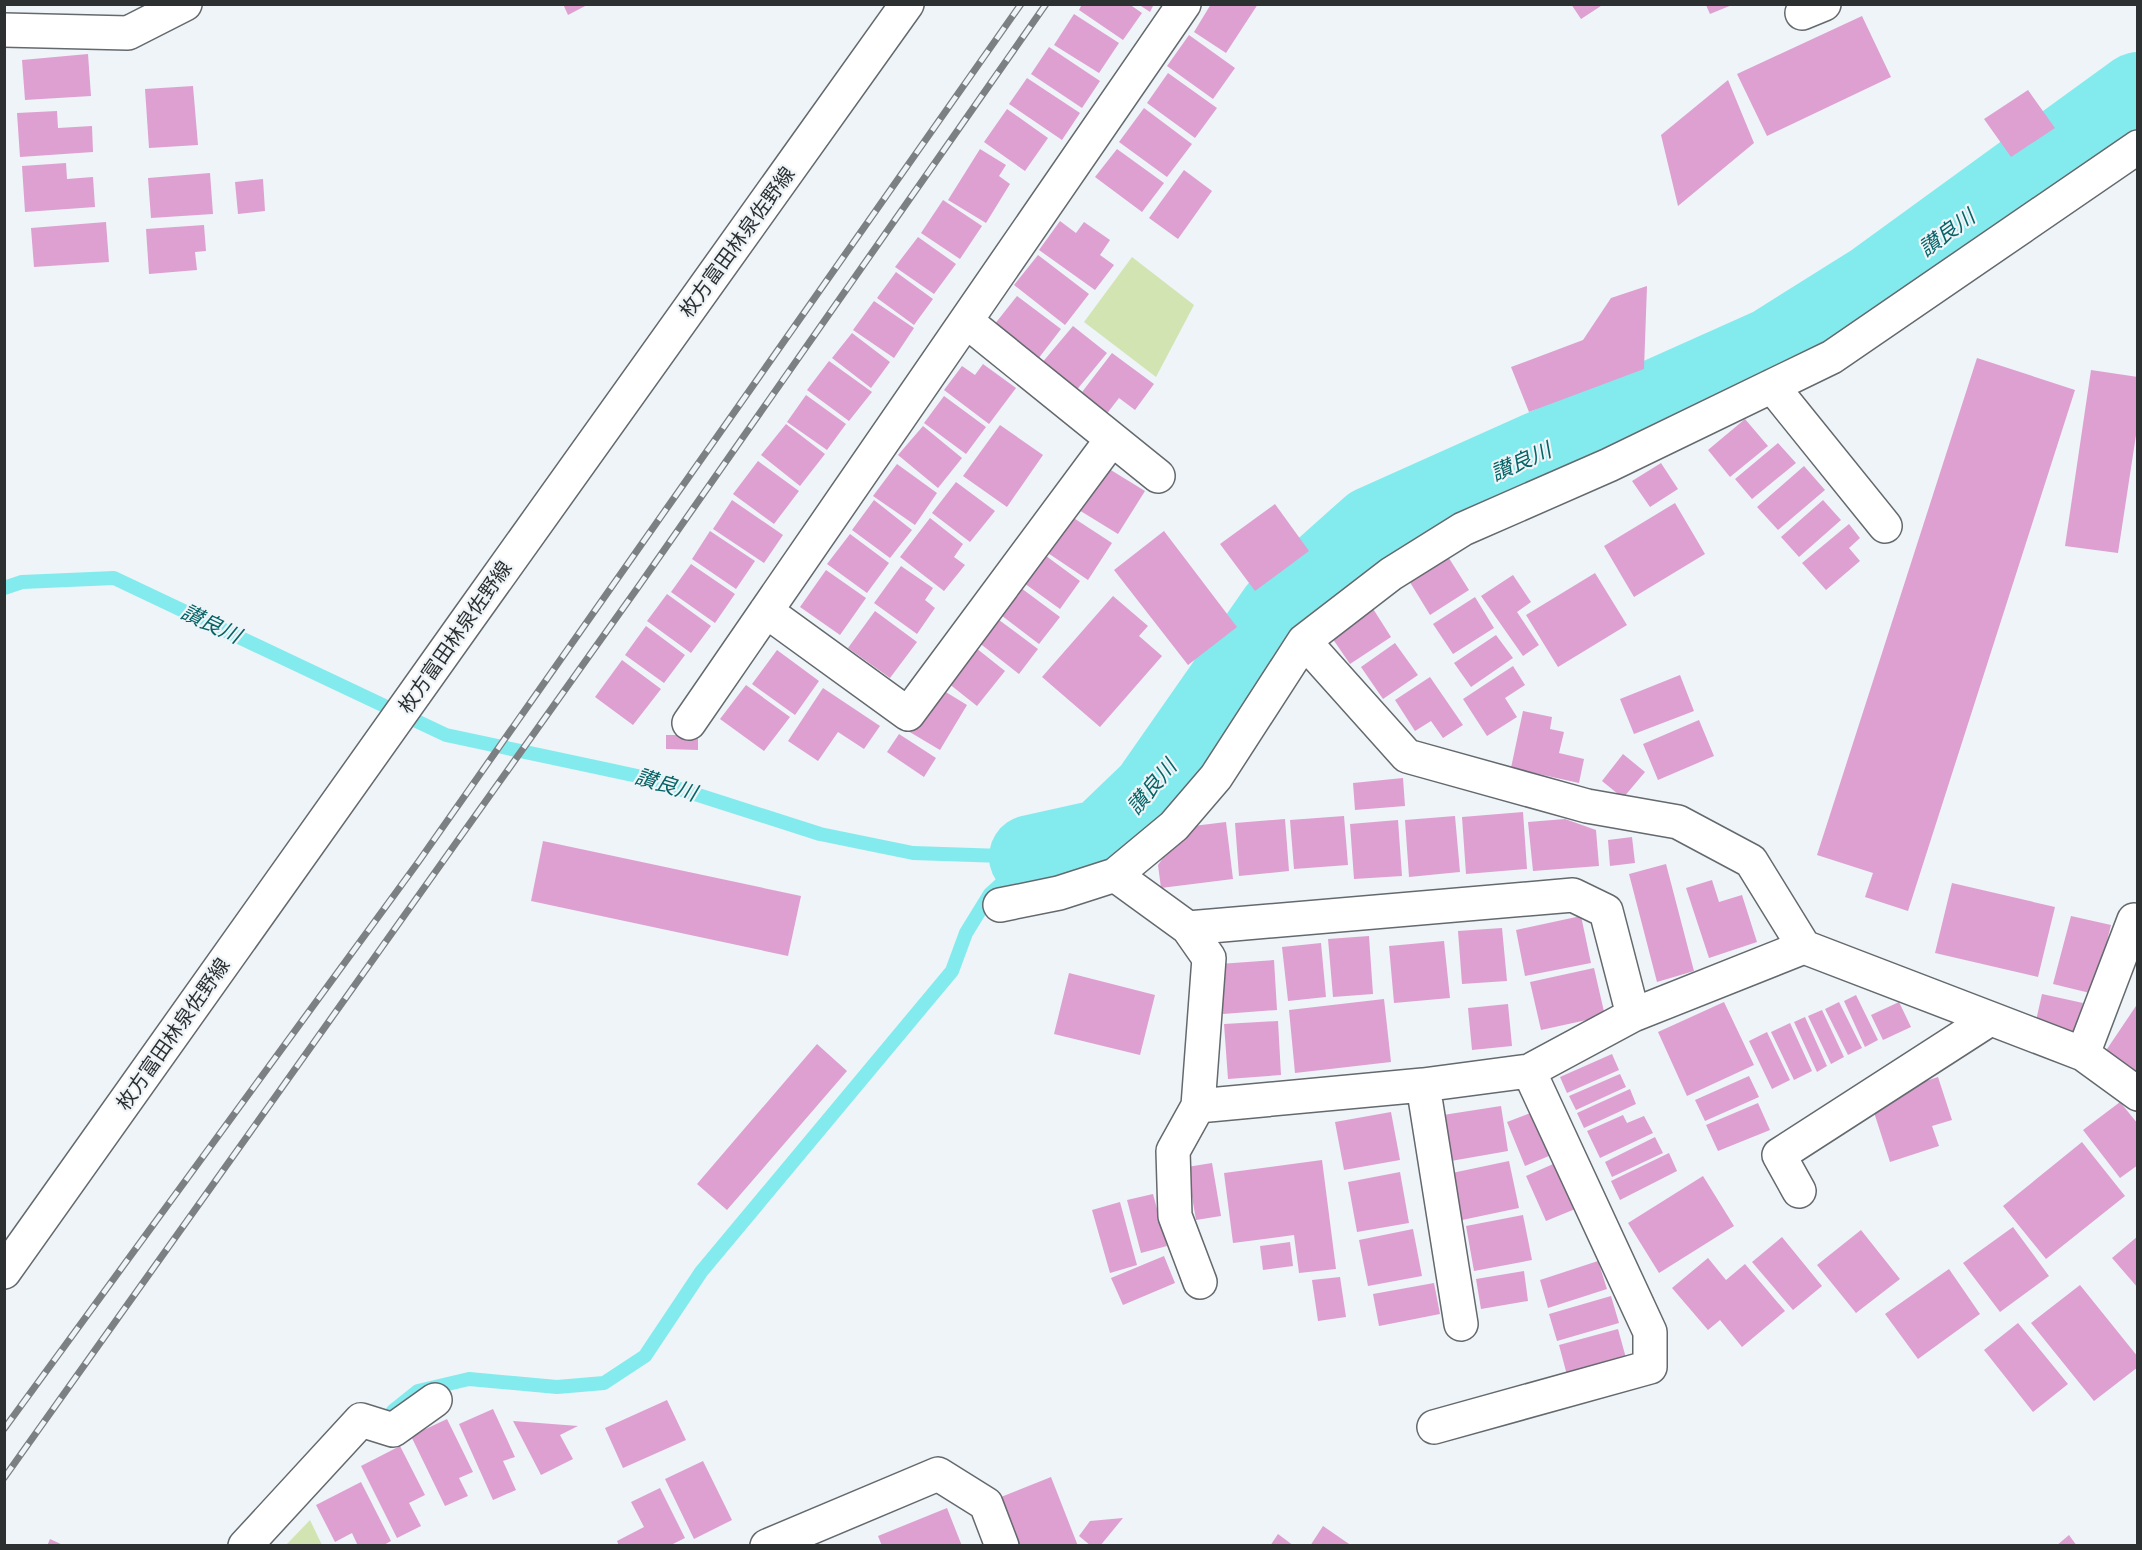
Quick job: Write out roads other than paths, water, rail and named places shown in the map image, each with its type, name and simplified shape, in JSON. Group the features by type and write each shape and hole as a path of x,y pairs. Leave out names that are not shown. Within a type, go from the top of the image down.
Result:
{"street":[{"path":"4,30 128,33 185,4"},
{"name":"枚方富田林泉佐野線","path":"4,1272 907,4"},
{"path":"689,723 1184,4"},
{"path":"999,905 1059,893 1115,875 1174,826 1216,777 1304,641 1391,574 1463,529 1609,465 1832,357 2138,147"},
{"path":"966,321 1158,476"},
{"path":"1772,386 1885,526"},
{"path":"766,611 908,714 1112,439"},
{"path":"1304,641 1407,756 1587,806 1678,822 1751,861 1804,947 2083,1054 2138,1094"},
{"path":"1115,875 1188,928 1209,958 1198,1106 1173,1151 1175,1216 1200,1282"},
{"path":"1188,928 1573,895 1606,911 1633,1015"},
{"path":"2083,1054 2134,920"},
{"path":"1198,1106 1423,1085 1529,1071 1633,1015 1804,947"},
{"path":"1799,1191 1779,1155 1990,1019"},
{"path":"1434,1427 1650,1366 1650,1332 1529,1071"},
{"path":"1423,1085 1461,1324"},
{"path":"245,1545 361,1420 393,1430 435,1400"},
{"path":"767,1545 938,1474 987,1504 1002,1545"}],"waterway":[{"name":"讃良川","path":"1031,857 1103,841 1153,793 1280,611 1373,528 1773,349 1875,285 2138,94"},
{"name":"讃良川","path":"4,588 22,582 114,578 446,735 642,777 820,834 913,853 1031,857"},
{"path":"393,1411 418,1391 469,1379 557,1387 604,1383 645,1356 701,1272 952,971 966,933 990,894 1031,857"}],"railway":[{"path":"4,1429 419,861 1021,4"},
{"path":"4,1478 641,583 1046,4"}]}
